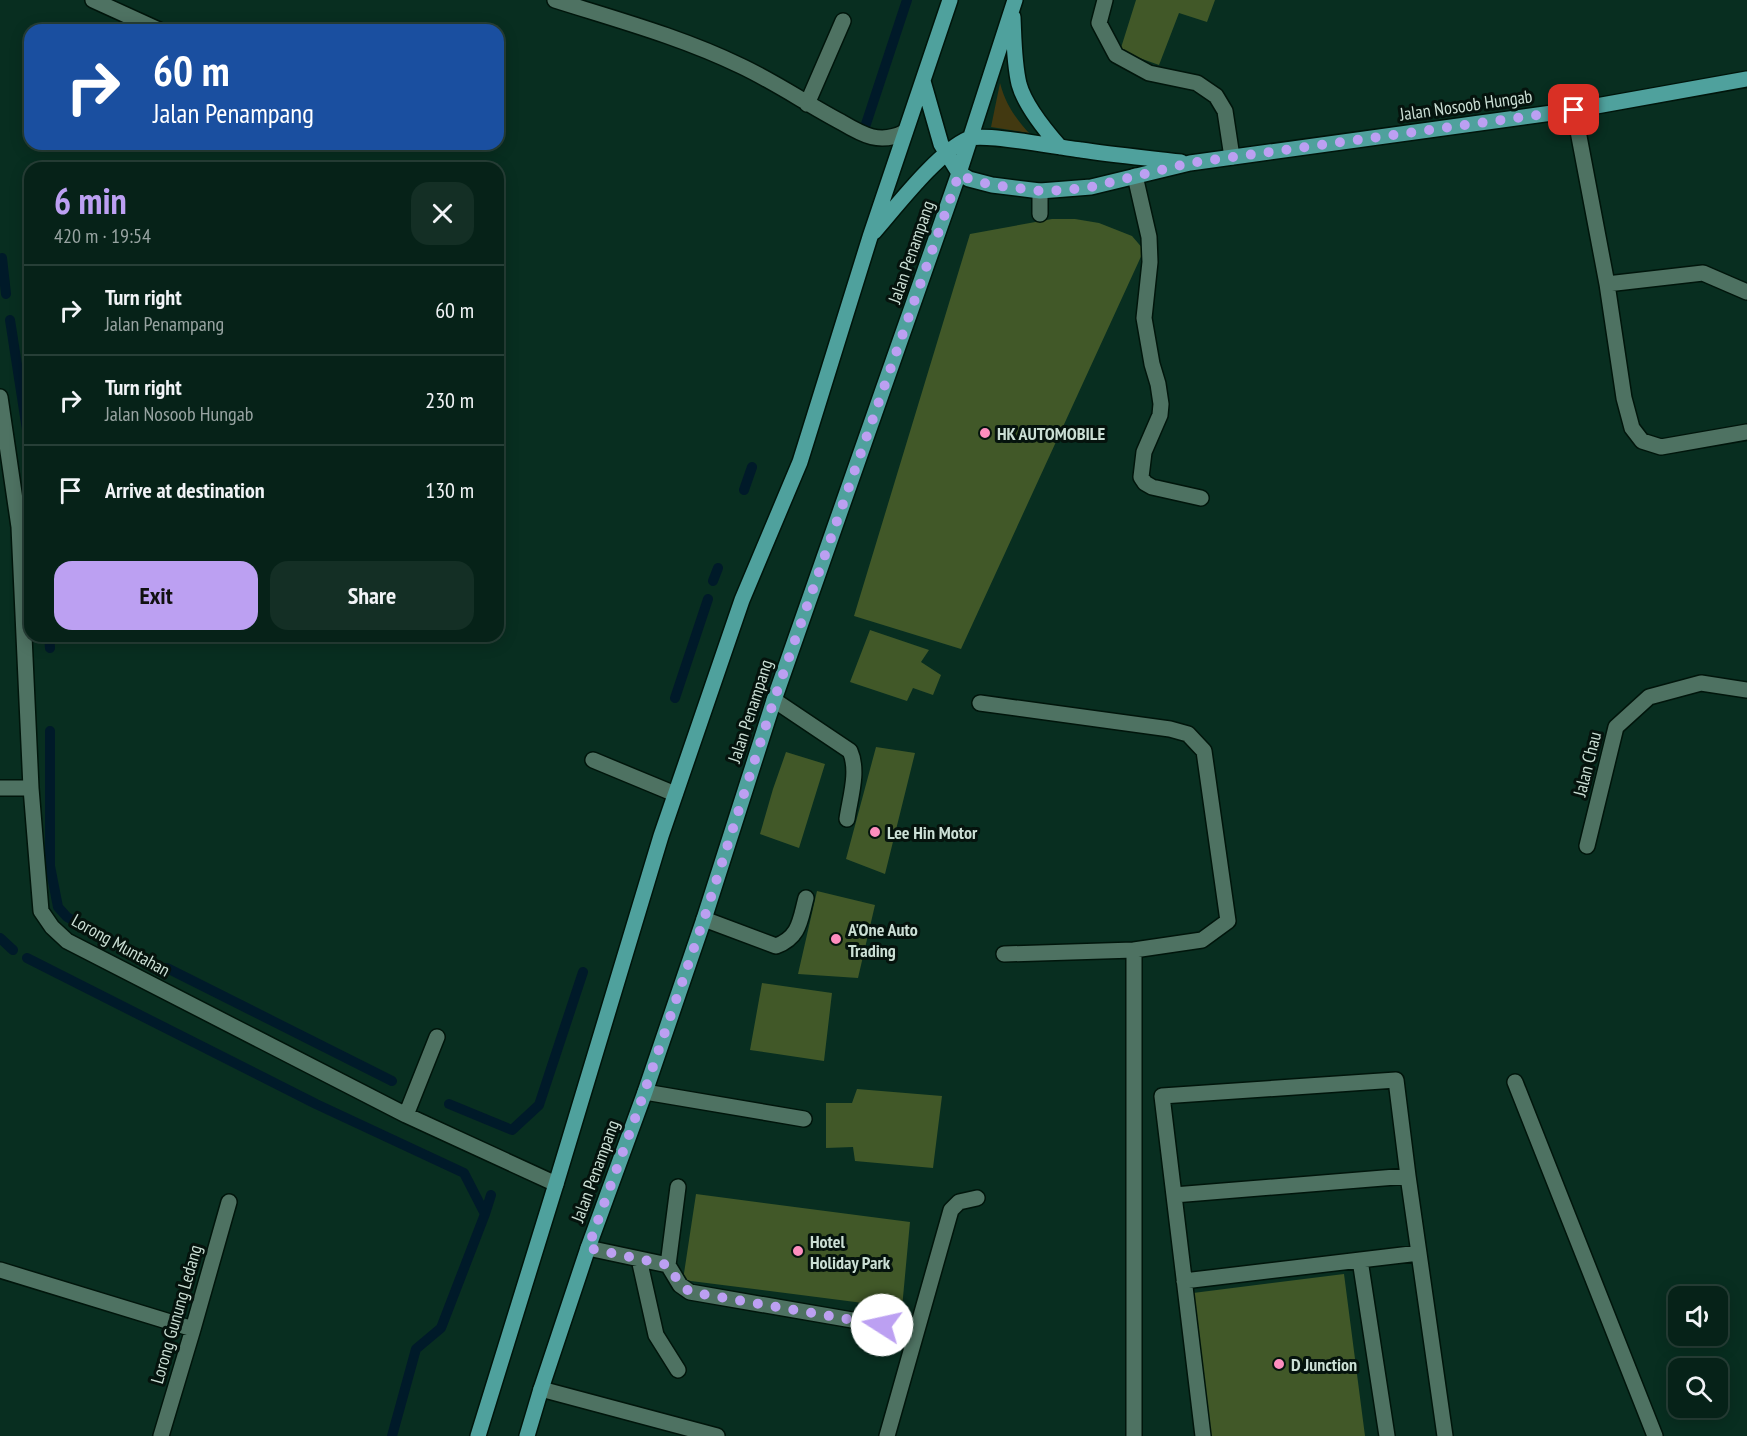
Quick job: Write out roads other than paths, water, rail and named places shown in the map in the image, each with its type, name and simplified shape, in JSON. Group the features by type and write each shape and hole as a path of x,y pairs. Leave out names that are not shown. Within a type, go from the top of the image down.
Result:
{"main road":[{"name":"Jalan Penampang","path":"478,1436 675,794 742,600 800,462 870,237 950,0"},
{"name":"Jalan Penampang","path":"527,1436 588,1248 645,1092 704,919 774,700 959,174 1014,4"},
{"path":"1014,4 1014,47 1019,85 1037,120 1060,147"},
{"name":"Jalan Nosoob Hungab","path":"959,174 992,185 1040,191 1091,187 1190,163 1574,110 1747,79"},
{"path":"923,81 941,144 959,174"},
{"path":"870,237 946,154 970,138"},
{"name":"Jalan Nosoob Hungab","path":"970,138 1190,163"}],"street":[{"path":"93,0 146,24"},
{"path":"555,0 675,38 741,66 870,137 885,140 905,132"},
{"path":"1105,0 1099,23 1116,55 1149,73 1197,83 1215,96 1225,111 1232,157"},
{"path":"807,104 843,21"},
{"path":"1574,110 1607,284 1624,398 1632,428 1642,441 1661,447 1747,432"},
{"path":"1135,176 1149,237 1150,262 1144,318 1161,404 1160,415 1144,452 1141,477 1152,487 1202,498"},
{"path":"1040,191 1040,214"},
{"path":"1607,284 1703,273 1747,292"},
{"name":"Lorong Muntahan","path":"0,398 19,527 24,636"},
{"name":"Lorong Muntahan","path":"24,642 31,788 41,911 52,927 67,941 406,1115 556,1184"},
{"name":"Jalan Chau","path":"1587,846 1616,727 1649,697 1701,683 1747,690"},
{"path":"774,700 843,744 850,751 854,760 854,769 847,819"},
{"path":"980,703 1170,729 1188,734 1204,751 1228,921 1202,940 1134,950 1004,954"},
{"path":"593,760 675,794"},
{"path":"0,788 31,788"},
{"path":"704,919 776,946 788,942 797,931 806,898"},
{"path":"1134,950 1134,1436"},
{"path":"406,1115 437,1037"},
{"path":"1203,1436 1162,1096 1396,1080 1445,1436"},
{"path":"1515,1083 1655,1436"},
{"path":"645,1092 804,1119"},
{"path":"1174,1195 1408,1176"},
{"path":"678,1187 668,1265 680,1284 690,1292 882,1325"},
{"path":"887,1436 951,1210 959,1202 977,1198"},
{"name":"Lorong Gunung Ledang","path":"161,1436 229,1202"},
{"path":"588,1248 668,1265"},
{"path":"1184,1281 1419,1253"},
{"path":"639,1259 656,1335 678,1370"},
{"path":"1360,1260 1387,1436"},
{"path":"0,1270 193,1329"},
{"path":"541,1389 717,1436"}],"waterway":[{"path":"865,127 907,0"},
{"path":"2,258 6,294"},
{"path":"10,320 24,410"},
{"path":"744,490 752,467"},
{"path":"713,581 718,568"},
{"path":"675,698 708,599"},
{"path":"50,642 50,648"},
{"path":"50,731 50,866 58,907 67,917 145,959"},
{"path":"0,938 13,950"},
{"path":"27,958 316,1104 464,1173 485,1214 441,1328 416,1349 392,1436"},
{"path":"167,968 392,1081"},
{"path":"449,1104 512,1130 539,1105 583,972"},
{"path":"485,1214 491,1195"}],"place":[{"name":"HK AUTOMOBILE","path":"985,433"},
{"name":"Lee Hin Motor","path":"875,832"},
{"name":"A'One Auto Trading","path":"836,939"},
{"name":"Hotel Holiday Park","path":"798,1251"},
{"name":"D Junction","path":"1279,1364"}]}
